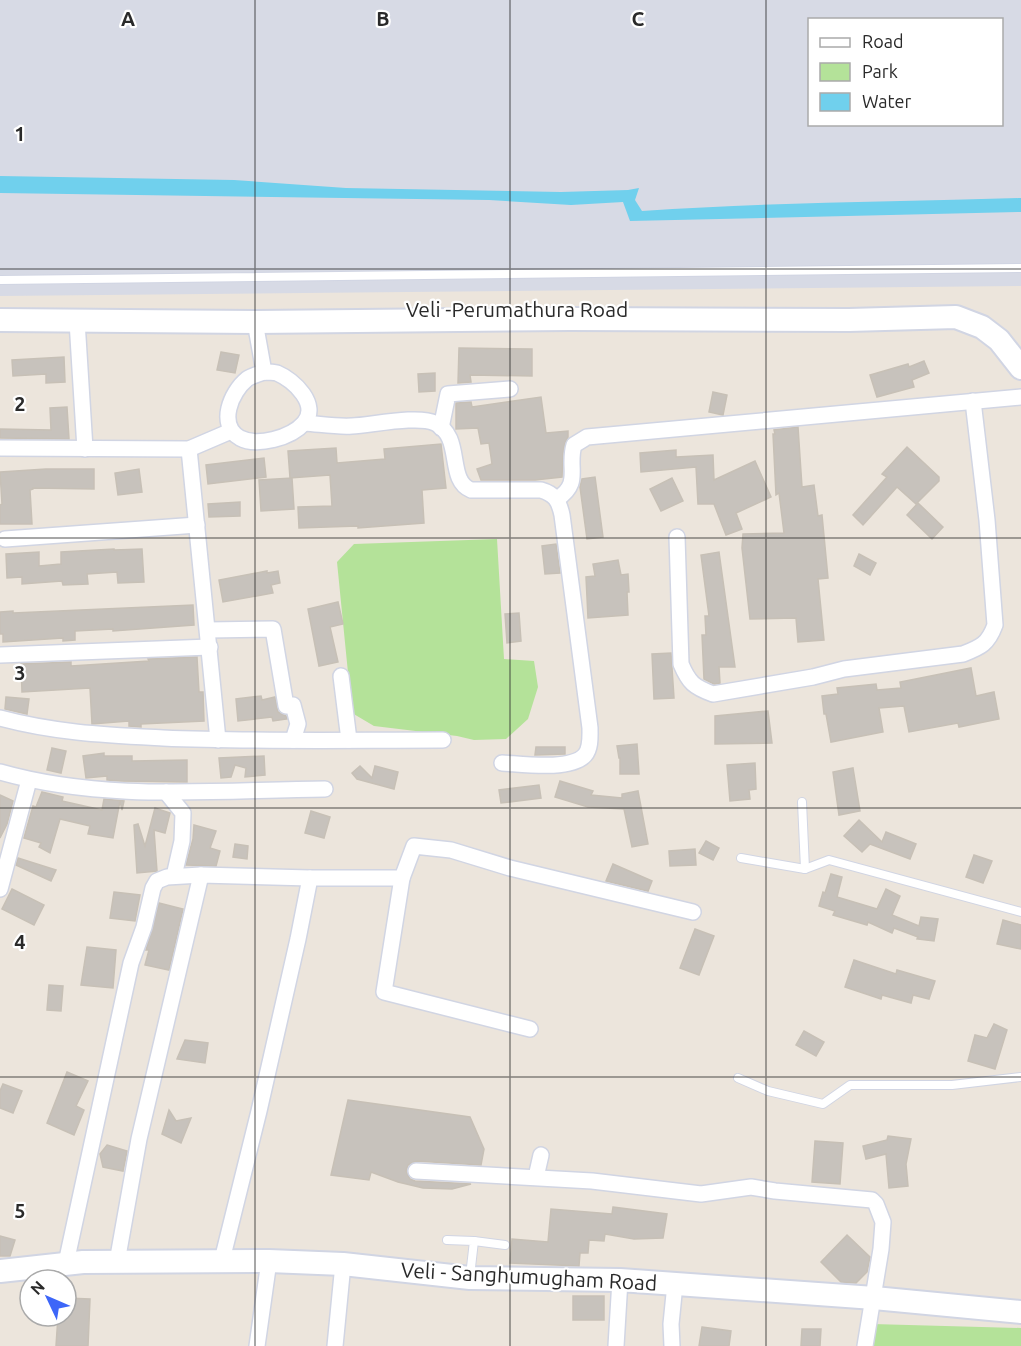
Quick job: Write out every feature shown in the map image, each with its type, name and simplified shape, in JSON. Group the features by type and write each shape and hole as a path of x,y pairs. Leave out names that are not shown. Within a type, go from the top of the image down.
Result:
{"main road":[{"name":"Veli -Perumathura Road","path":"0,309 260,311 701,308 957,303 980,309 1004,325 1021,342"},
{"path":"0,320 255,322 558,319 849,320 956,317 982,327 999,340 1021,368"},
{"name":"Veli - Sanghumugham Road","path":"0,1271 66,1263 222,1260 343,1264 470,1278 620,1280 874,1298 1021,1312"}],"street":[{"path":"77,321 85,449"},
{"path":"255,322 264,372"},
{"path":"305,423 308,401 300,388 276,373 264,372 248,378 239,387 230,403 227,417 231,431 251,442 290,433 305,423 349,426 425,421 435,423 452,443 460,481 464,487 471,490 541,490 558,495"},
{"path":"441,428 448,394 510,389"},
{"path":"558,495 572,484 574,445 587,437 1021,397"},
{"path":"677,537 681,664 687,678 699,688 713,694 813,677 844,669 963,654 979,648 990,638 995,625 987,520 973,401"},
{"path":"0,448 189,449 231,431"},
{"path":"189,449 218,740"},
{"path":"502,764 569,764 585,755 588,749 590,728 558,495"},
{"path":"5,539 197,525"},
{"path":"208,630 273,629 286,706 293,705 298,724 293,740"},
{"path":"0,656 210,646"},
{"path":"341,676 349,740"},
{"path":"0,718 33,727 81,734 218,740 443,740"},
{"path":"0,772 29,780 117,790 166,792 325,789"},
{"path":"1,884 29,780"},
{"path":"166,792 183,813 182,840 174,876"},
{"path":"530,1029 384,992 402,878 414,846 451,850 510,868 693,912"},
{"path":"117,1262 139,1139 201,875"},
{"path":"66,1263 131,963 157,881 174,876 201,875 402,878"},
{"path":"222,1260 260,1111 310,878"},
{"path":"536,1177 542,1155"},
{"path":"416,1171 592,1181 701,1194 751,1187 872,1200 883,1222 874,1298 865,1346"},
{"path":"257,1346 268,1261"},
{"path":"335,1346 343,1264"},
{"path":"616,1346 620,1280"},
{"path":"672,1346 671,1324 675,1284"}],"lane":[{"path":"0,280 1021,268"},
{"path":"802,802 805,869"},
{"path":"741,858 805,869 829,860 1021,912"},
{"path":"738,1078 768,1091 822,1104 850,1085 952,1085 1021,1077"},
{"path":"447,1240 505,1245"},
{"path":"470,1278 474,1241"}],"shaded area":[{"path":"0,0 1021,0 1021,286 0,296"}],"green space":[{"path":"497,539 504,659 534,661 538,687 528,719 506,739 474,740 374,726 352,713 337,562 354,544"},
{"path":"872,1324 1021,1328 1021,1346 869,1346"}],"water":[{"path":"0,176 234,180 346,188 561,192 639,188 635,200 642,211 784,204 1021,198 1021,212 630,221 623,202 571,205 489,200 0,193"}],"building":[{"path":"459,348 532,349 532,376 470,375 471,382 458,383"},
{"path":"221,352 239,355 235,373 217,370"},
{"path":"64,357 65,382 46,383 46,374 13,376 12,360"},
{"path":"924,361 929,373 912,380 914,387 877,397 870,375 908,364 909,367"},
{"path":"435,373 435,391 419,392 418,374"},
{"path":"713,392 727,395 723,415 709,412"},
{"path":"541,397 546,433 568,431 563,453 562,477 535,480 481,480 477,469 492,464 489,443 481,444 478,428 456,429 456,403 471,402 472,407"},
{"path":"67,407 69,439 0,438 0,429 51,430 50,408"},
{"path":"798,427 802,487 814,485 818,516 822,515 828,578 818,579 824,640 798,642 796,618 750,619 742,548 743,534 784,533 779,493 776,495 773,434 775,434 774,430"},
{"path":"441,444 446,488 422,490 424,523 358,528 358,526 299,528 298,507 332,506 330,475 290,478 288,451 336,448 337,463 385,459 384,449"},
{"path":"907,447 939,477 939,481 916,504 897,487 863,525 853,515 887,477 882,474"},
{"path":"676,450 676,457 713,455 714,480 755,461 771,497 736,513 742,529 726,535 714,504 698,504 696,467 641,472 640,453"},
{"path":"264,458 266,477 208,484 206,465"},
{"path":"94,469 94,489 33,488 30,490 32,524 0,524 0,505 2,504 0,472"},
{"path":"139,469 142,492 118,495 115,473"},
{"path":"595,477 603,537 587,539 580,487 582,479"},
{"path":"292,478 294,509 261,511 259,480"},
{"path":"672,478 683,501 661,511 650,489"},
{"path":"240,502 240,516 209,517 208,504"},
{"path":"918,503 943,527 932,539 907,515"},
{"path":"556,544 560,573 545,574 542,546"},
{"path":"142,549 144,582 118,583 117,572 87,574 88,584 63,585 62,581 22,584 22,577 7,578 6,554 39,552 39,566 61,564 61,552"},
{"path":"719,552 735,667 719,667 720,683 714,684 704,679 702,635 706,635 705,616 709,616 701,555"},
{"path":"859,554 876,563 870,575 854,566"},
{"path":"618,560 621,575 628,574 628,615 588,618 586,577 595,576 593,564"},
{"path":"267,571 267,573 278,571 280,583 271,585 273,593 223,602 219,580"},
{"path":"338,602 343,624 330,627 338,662 319,666 308,609"},
{"path":"193,605 194,625 113,631 113,629 75,631 75,640 63,641 63,638 3,642 3,634 0,634 0,612"},
{"path":"519,613 521,641 507,643 505,614"},
{"path":"671,653 674,698 654,699 652,654"},
{"path":"197,657 199,692 203,692 204,721 141,724 141,727 129,726 129,721 92,724 90,688 22,692 21,664 71,662 71,666"},
{"path":"971,668 976,696 994,692 999,719 959,727 958,723 909,732 904,706 879,708 883,732 831,742 822,696 838,694 837,688 876,684 877,690 901,688 900,682"},
{"path":"261,696 262,700 275,697 278,712 287,719 273,721 272,717 238,721 236,699"},
{"path":"6,697 29,699 27,714 5,709"},
{"path":"768,711 772,743 715,744 715,716"},
{"path":"637,744 639,774 620,774 617,746"},
{"path":"536,747 565,747 565,754 535,755"},
{"path":"52,748 66,751 61,773 47,770"},
{"path":"104,753 104,756 132,756 132,761 187,760 187,782 107,780 107,776 86,778 83,756"},
{"path":"264,756 265,775 245,777 246,768 235,765 231,777 221,778 219,758"},
{"path":"755,763 756,789 749,790 750,799 730,801 727,765"},
{"path":"360,766 372,778 375,766 398,772 394,789 357,779 352,773"},
{"path":"853,768 860,811 839,815 833,772"},
{"path":"560,781 593,791 591,795 622,798 622,794 638,791 648,844 632,847 624,809 588,807 555,797"},
{"path":"539,785 541,798 501,803 499,790"},
{"path":"42,792 63,797 62,801 102,810 104,799 124,801 122,810 120,801 113,838 88,834 90,826 60,819 50,853 39,847 41,843 24,838 33,806 36,807"},
{"path":"0,795 13,801 7,824 0,838"},
{"path":"155,808 170,813 165,833 154,830 157,871 137,873 134,825 138,824 145,846"},
{"path":"311,811 330,817 324,838 305,833"},
{"path":"859,820 882,842 886,832 916,844 910,859 870,844 862,852 844,836"},
{"path":"194,825 216,831 210,848 220,851 216,866 186,865"},
{"path":"706,841 719,848 713,860 699,853"},
{"path":"235,844 248,846 247,859 233,857"},
{"path":"695,849 696,865 670,866 669,851"},
{"path":"974,855 992,861 983,883 966,877"},
{"path":"18,858 56,870 51,881 16,865"},
{"path":"613,864 652,881 648,891 606,881"},
{"path":"831,874 842,877 837,897 877,909 886,889 900,896 892,915 919,926 921,917 938,919 934,941 917,939 918,937 894,928 892,933 868,922 867,925 833,915 835,911 819,906"},
{"path":"12,889 44,905 34,925 2,909"},
{"path":"114,892 140,895 135,921 110,918"},
{"path":"159,903 183,909 169,970 145,965 149,950 146,950"},
{"path":"1003,920 1021,925 1021,949 997,944"},
{"path":"695,929 714,936 699,975 680,968"},
{"path":"87,947 116,950 113,988 81,985"},
{"path":"854,960 896,974 897,970 935,981 929,999 913,995 911,1003 882,995 881,999 845,987"},
{"path":"49,985 63,986 61,1011 47,1010"},
{"path":"994,1024 1007,1030 995,1069 968,1061 975,1035 987,1038"},
{"path":"804,1031 824,1042 816,1056 796,1045"},
{"path":"185,1040 208,1043 205,1063 177,1059"},
{"path":"67,1072 88,1081 76,1106 84,1110 74,1135 47,1123"},
{"path":"3,1084 22,1091 13,1113 0,1108 0,1091"},
{"path":"348,1100 470,1117 484,1149 481,1165 416,1161 408,1165 406,1171 410,1179 415,1181 471,1184 452,1189 423,1188 371,1172 369,1180 331,1175"},
{"path":"169,1110 176,1121 191,1118 181,1143 162,1134"},
{"path":"888,1136 911,1139 906,1164 908,1186 889,1188 886,1154 866,1159 863,1146 887,1140"},
{"path":"815,1141 843,1143 840,1184 812,1182"},
{"path":"107,1145 127,1151 123,1171 103,1167 100,1154"},
{"path":"613,1207 667,1214 663,1238 634,1239 605,1234 604,1241 589,1240 588,1253 580,1253 579,1266 510,1263 512,1239 548,1242 551,1209 612,1214"},
{"path":"847,1235 870,1257 867,1272 856,1283 841,1282 821,1262"},
{"path":"0,1236 15,1240 10,1256 0,1256"},
{"path":"573,1296 604,1296 604,1320 573,1320"},
{"path":"78,1298 90,1299 88,1346 56,1346 57,1328 78,1328"},
{"path":"702,1327 731,1331 729,1346 699,1346"},
{"path":"802,1329 821,1329 820,1346 801,1346"}]}
